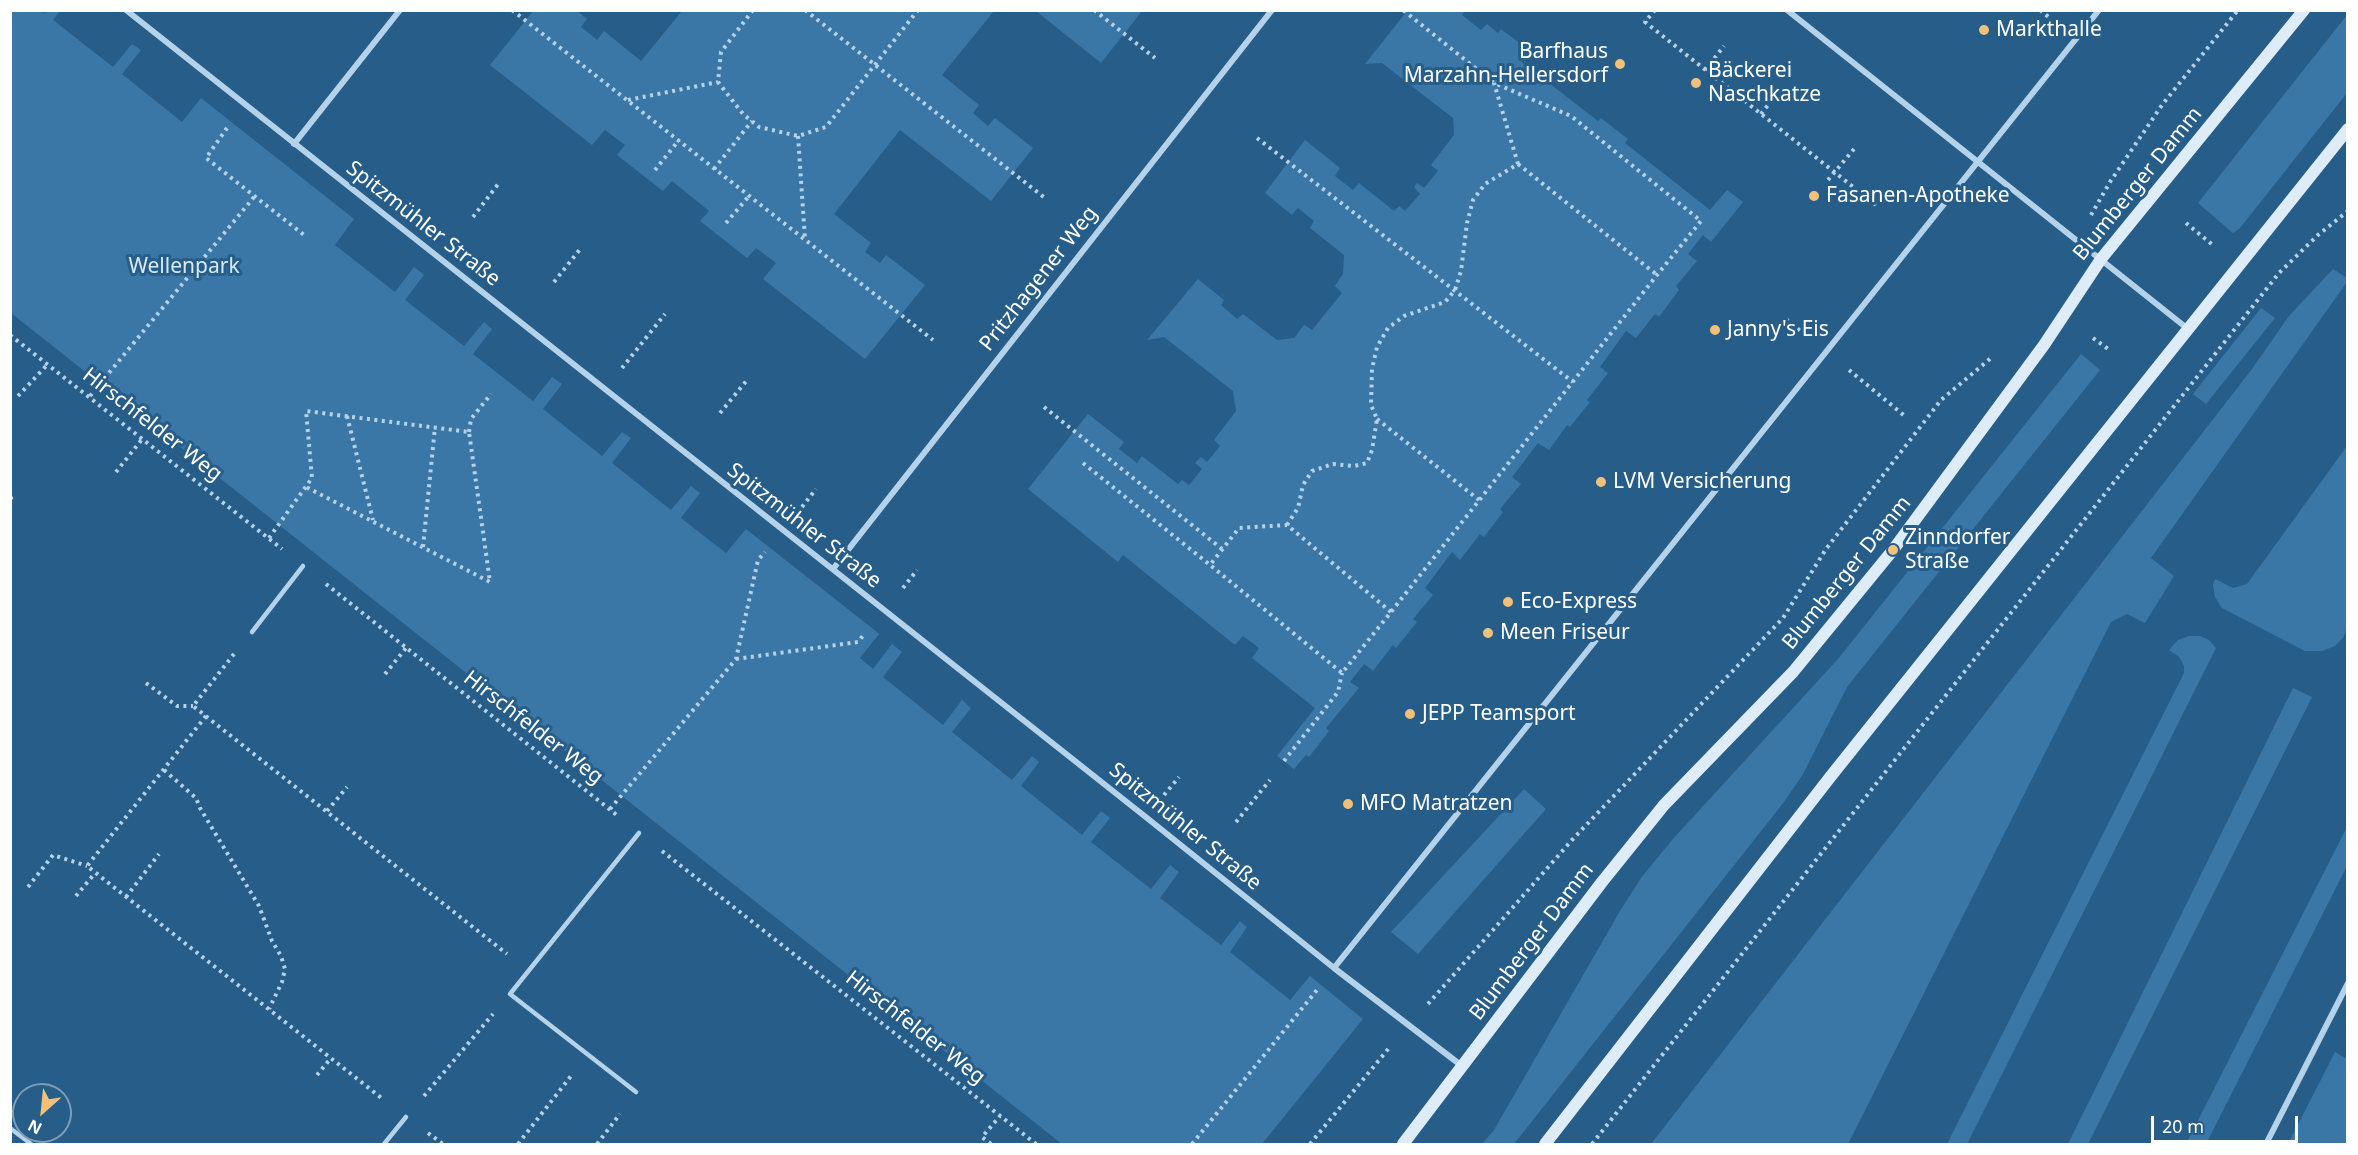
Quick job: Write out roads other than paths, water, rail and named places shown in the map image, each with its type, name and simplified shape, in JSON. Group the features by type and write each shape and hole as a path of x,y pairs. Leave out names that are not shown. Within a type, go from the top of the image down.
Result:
{"main road":[{"name":"Blumberger Damm","path":"1403,1144 1602,882 1664,805 1793,672 1893,550 2044,345 2101,259 2304,10"},
{"path":"1545,1144 1831,776 2348,129"}],"street":[{"name":"Spitzmühler Straße","path":"126,10 1334,968 1462,1066"},
{"path":"294,144 400,10"},
{"name":"Pritzhagener Weg","path":"833,569 1272,10"},
{"path":"1787,10 2188,329"},
{"path":"1334,968 2099,10"},
{"path":"2266,1144 2348,983"}],"lane":[{"path":"252,632 303,566"},
{"path":"636,1092 510,994 639,833"},
{"path":"384,1144 406,1117"},
{"path":"10,1128 31,1144"}],"place":[{"name":"Markthalle","path":"1984,30"},
{"name":"Barfhaus Marzahn-Hellersdorf","path":"1620,64"},
{"name":"Bäckerei Naschkatze","path":"1696,83"},
{"name":"Fasanen-Apotheke","path":"1814,196"},
{"name":"Janny's Eis","path":"1715,330"},
{"name":"LVM Versicherung","path":"1601,482"},
{"name":"Zinndorfer Straße","path":"1893,550"},
{"name":"Eco-Express","path":"1508,602"},
{"name":"Meen Friseur","path":"1488,633"},
{"name":"JEPP Teamsport","path":"1410,714"},
{"name":"MFO Matratzen","path":"1348,804"}],"park label":[{"name":"Wellenpark","path":"184,267"}]}
